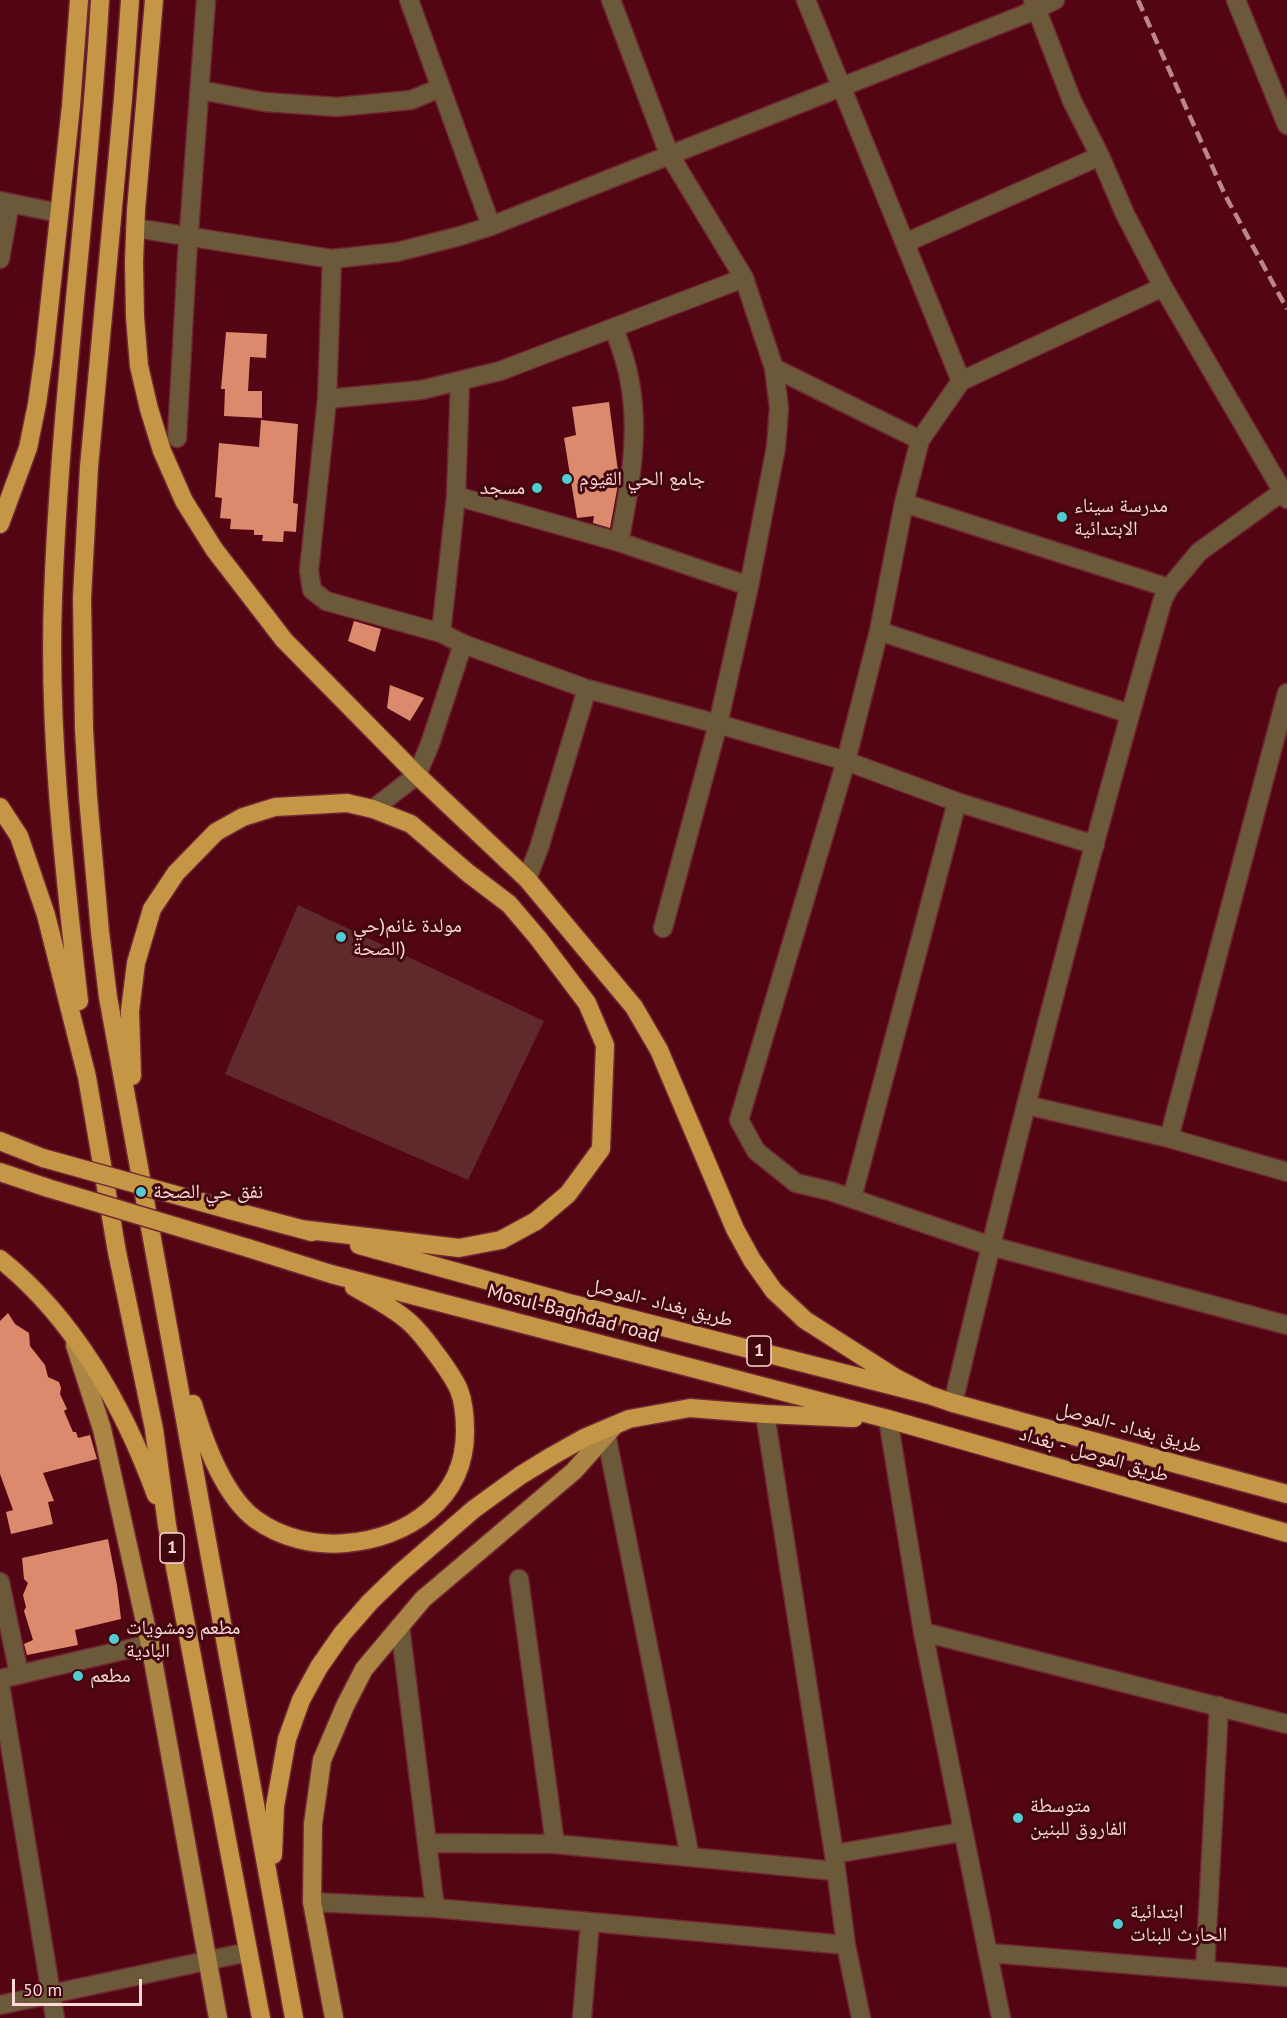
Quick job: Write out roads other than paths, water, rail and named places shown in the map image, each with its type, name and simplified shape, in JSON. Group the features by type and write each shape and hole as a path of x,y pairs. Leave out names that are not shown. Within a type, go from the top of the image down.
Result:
{"highway":[{"path":"87,1077 62,849 52,661 60,465 95,95 100,0"},
{"path":"130,0 85,533 82,598 84,729 92,856 108,997 294,2018"},
{"path":"154,0 135,228 135,317 148,409 162,451 184,501 214,549 284,640 417,775 527,879 634,1007 659,1050 735,1229 752,1260 774,1291 805,1320 896,1378 929,1395"},
{"path":"0,524 28,448 37,404 71,106 76,3"},
{"path":"56,246 80,251"},
{"path":"108,257 134,262"},
{"path":"134,1141 130,1011 136,963 152,909 176,873 216,832 243,817 275,807 347,803 373,809 411,824 468,873 509,904 587,1003 605,1045 601,1149 568,1194 536,1221 501,1240 459,1248 300,1229"},
{"path":"0,807 19,836 46,915 87,1077"},
{"name":"1","path":"87,1077 117,1252 154,1429 167,1525 261,2018"},
{"name":"طريق بغداد -الموصل","path":"0,1141 43,1158 569,1303 929,1395 953,1404 1287,1494"},
{"name":"Mosul-Baghdad road","path":"0,1172 332,1274 888,1419"},
{"path":"0,1259 25,1279 69,1329 114,1401 154,1488 167,1525"},
{"path":"170,1334 198,1421 213,1459 232,1493 254,1518 277,1532 303,1540 332,1544 365,1542 392,1534 416,1522 437,1505 452,1482 461,1461 465,1413 459,1389 445,1365 408,1320 332,1274"},
{"path":"275,1908 273,1843 275,1806 287,1739 301,1700 319,1667 342,1634 370,1602 474,1509 521,1475 584,1438 612,1428 690,1408 765,1414 888,1419"},
{"name":"طريق الموصل - بغداد","path":"888,1419 1287,1533"}],"main road":[{"path":"69,1329 91,1389 102,1429 150,1644 218,2018"},
{"path":"334,2018 312,1902 313,1824 322,1760 345,1706 364,1669 423,1599 574,1471 612,1428"}],"street":[{"path":"177,438 188,238 206,0"},
{"path":"409,0 491,226"},
{"path":"611,0 669,154 744,278 774,368 779,408 776,447 749,586 718,724 663,928"},
{"path":"806,0 961,381"},
{"path":"135,228 332,259 397,252 439,242 491,226 841,86 1034,5 1055,0"},
{"path":"1236,0 1287,125"},
{"path":"953,1404 1026,1105 1163,599 1169,588 1199,552 1285,496 1163,287 1125,214 1100,156 1072,101 1034,5"},
{"path":"200,90 264,102 337,107 411,100 440,88"},
{"path":"905,243 1100,156"},
{"path":"0,259 5,202 59,213"},
{"path":"332,259 327,399 309,571 312,590 326,601 441,633 463,644 587,689 846,761 957,802 1095,845"},
{"path":"327,399 388,395 500,371 744,278"},
{"path":"1163,287 961,381 920,440 904,503 879,631 846,761 739,1120 756,1151 796,1182 852,1198 991,1246 1287,1326"},
{"path":"614,328 628,374 634,420 626,510 619,542"},
{"path":"774,368 920,440"},
{"path":"441,633 456,496 460,381"},
{"path":"456,496 619,542 749,586"},
{"path":"904,503 1169,588"},
{"path":"879,631 1130,714"},
{"path":"373,809 417,775 430,744 463,644"},
{"path":"527,879 539,848 587,689"},
{"path":"1169,1138 1287,693"},
{"path":"852,1198 957,802"},
{"path":"1026,1105 1169,1138 1287,1171"},
{"path":"765,1414 846,1945 861,2018"},
{"path":"888,1419 923,1632 1001,2018"},
{"path":"612,1428 690,1857"},
{"path":"519,1579 555,1844"},
{"path":"0,1582 19,1674"},
{"path":"400,1626 435,1908"},
{"path":"923,1632 1287,1724"},
{"path":"0,1679 150,1644"},
{"path":"0,1684 55,2018"},
{"path":"1205,1970 1219,1706"},
{"path":"428,1843 555,1844 690,1857 835,1862 962,1832"},
{"path":"312,1902 435,1908 846,1945"},
{"path":"582,2018 590,1922"},
{"path":"0,2005 248,1952"},
{"path":"989,1953 1287,1977"}],"railway":[{"path":"1138,0 1225,195 1287,309"}],"place":[{"name":"جامع الحي القيوم","path":"567,479"},
{"name":"مسجد","path":"537,488"},
{"name":"مدرسة سيناء الابتدائية","path":"1062,517"},
{"name":"مولدة غانم(حي الصحة)","path":"341,937"},
{"name":"نفق حي الصحة","path":"141,1192"},
{"name":"مطعم ومشويات البادية","path":"114,1639"},
{"name":"مطعم","path":"78,1676"},
{"name":"متوسطة الفاروق للبنين","path":"1018,1818"},
{"name":"ابتدائية الحارث للبنات","path":"1118,1924"}]}
